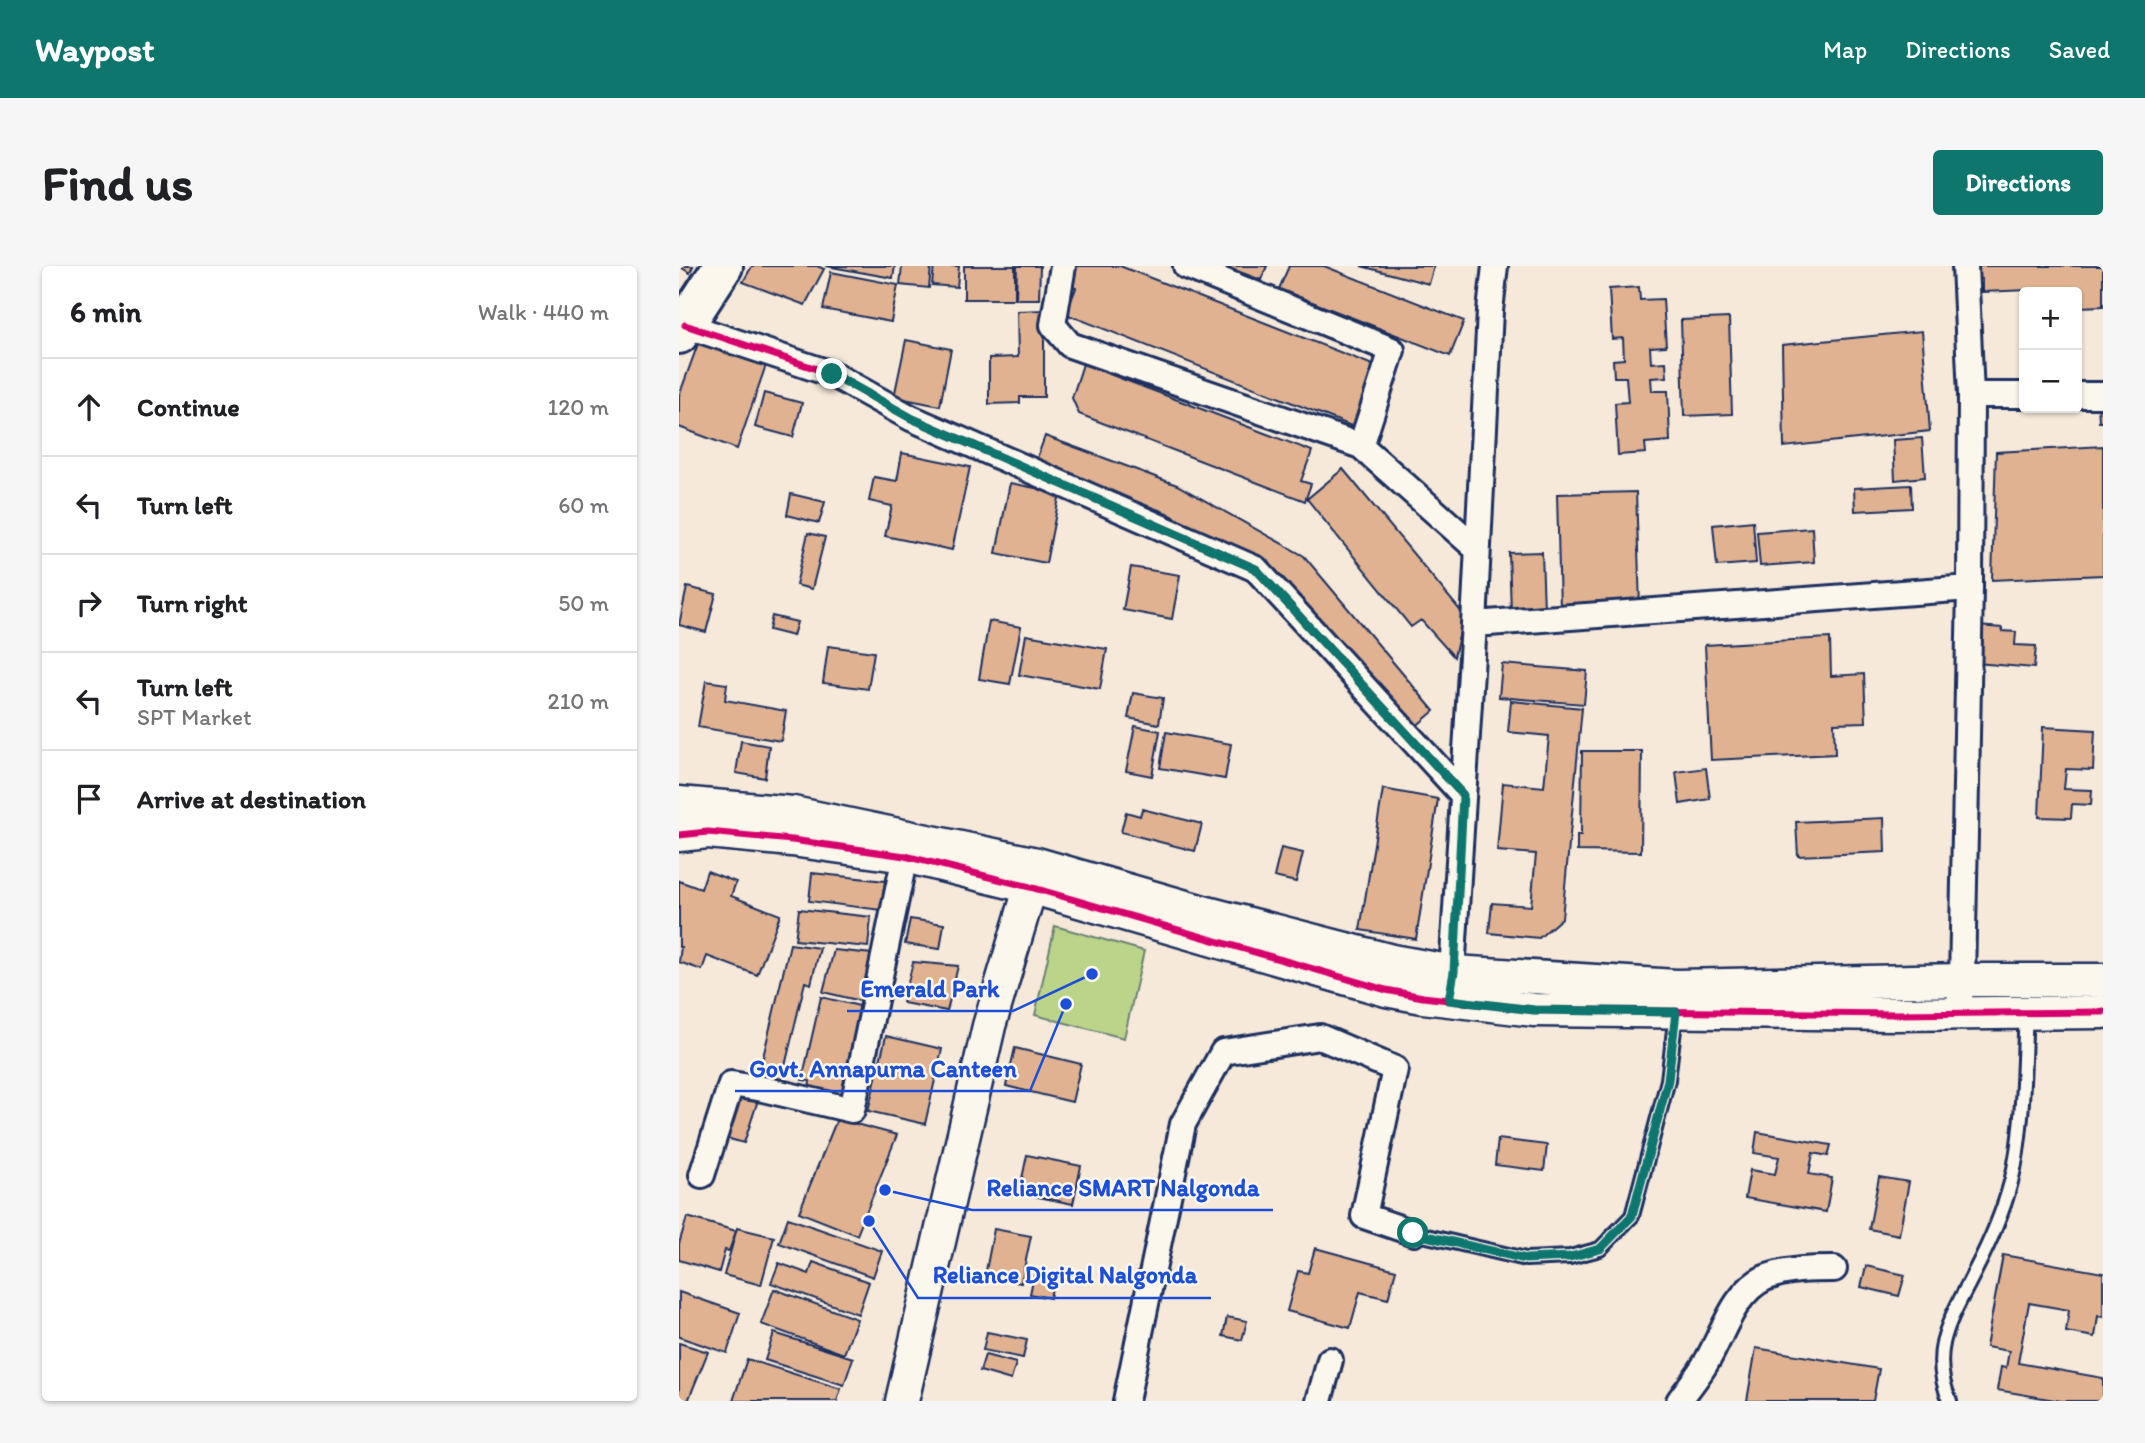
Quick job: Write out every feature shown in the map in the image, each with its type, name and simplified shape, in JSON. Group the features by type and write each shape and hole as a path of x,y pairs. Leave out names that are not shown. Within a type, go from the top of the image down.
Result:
{"highway":[{"path":"682,329 723,266"}],"street":[{"path":"1063,266 1053,325 1070,345 1361,446 1477,549"},
{"path":"1186,266 1392,350 1361,446"},
{"path":"1452,986 1490,311 1495,266"},
{"path":"1958,1012 1962,980 1970,588 1971,395 1965,266"},
{"path":"682,329 832,374 911,418 1256,569 1463,795"},
{"path":"1971,395 2019,395"},
{"path":"2082,395 2103,395"},
{"path":"1474,624 1970,588"},
{"path":"679,803 793,813 1034,876 1207,913 1378,958 1452,986 1534,1010 1895,1014 2103,1012"},
{"path":"679,835 708,832 792,840 1034,876"},
{"path":"702,1175 731,1084 852,1111 905,856"},
{"path":"902,1401 989,1026 1034,876"},
{"path":"1452,986 2103,980"},
{"path":"1126,1401 1183,1124 1223,1052 1320,1037 1395,1069 1364,1216 1413,1233"},
{"path":"1679,1401 1705,1364 1737,1303 1749,1289 1764,1279 1790,1272 1834,1269"},
{"path":"1319,1401 1330,1360"}],"lane":[{"path":"1413,1233 1526,1259 1570,1257 1600,1249 1632,1216 1668,1080 1676,1012"},
{"path":"1950,1401 1940,1365 1943,1338 1954,1310 1986,1248 2011,1181 2021,1113 2026,1012"}],"green space":[{"path":"1055,926 1144,951 1124,1038 1035,1015"}],"building":[{"path":"679,266 693,266 690,273"},
{"path":"752,266 817,266 824,269 805,305 743,282"},
{"path":"826,266 895,266 893,278"},
{"path":"902,266 931,266 929,288 900,285"},
{"path":"934,266 959,266 957,287 932,285"},
{"path":"964,266 1015,266 1015,299 964,299"},
{"path":"1017,266 1040,266 1039,299 1016,299"},
{"path":"1075,266 1120,266 1378,367 1354,427 1066,314 1076,288 1068,285"},
{"path":"1224,266 1267,266 1261,280"},
{"path":"1289,266 1324,266 1464,321 1450,356 1279,289"},
{"path":"1361,266 1434,266 1429,284"},
{"path":"1970,266 2103,266 2103,306 2082,307 2082,287 2019,287 2019,290 1982,292 1982,279 1971,280"},
{"path":"831,272 898,285 891,322 823,309"},
{"path":"1639,287 1640,300 1663,299 1666,346 1650,347 1651,363 1666,362 1667,377 1651,378 1652,391 1668,391 1670,441 1645,443 1646,453 1618,455 1615,403 1628,402 1626,377 1614,377 1613,360 1624,359 1623,338 1612,339 1609,289"},
{"path":"1044,310 1044,397 1020,397 1020,403 989,404 989,358 1018,357 1017,311"},
{"path":"1729,318 1732,414 1684,416 1681,320"},
{"path":"1922,331 1930,431 1784,447 1782,345"},
{"path":"906,340 951,349 940,406 894,397"},
{"path":"699,341 767,362 737,449 679,427 679,396"},
{"path":"1083,364 1312,451 1301,481 1311,484 1305,501 1079,414 1072,398"},
{"path":"764,393 802,403 793,437 755,427"},
{"path":"2103,401 2103,422 2099,422 2098,402"},
{"path":"1045,436 1177,485 1304,556 1434,711 1414,728 1281,578 1167,513 1035,464"},
{"path":"1922,438 1925,477 1895,480 1893,440"},
{"path":"2103,446 2103,575 1992,580 1996,452"},
{"path":"902,453 970,467 952,550 885,536 892,506 869,501 874,477 897,481"},
{"path":"1343,469 1464,615 1454,657 1421,620 1411,627 1307,499"},
{"path":"1010,483 1060,493 1046,563 996,553"},
{"path":"1911,485 1912,508 1855,511 1854,488"},
{"path":"1636,492 1640,606 1560,609 1557,494"},
{"path":"791,494 825,502 819,523 787,515"},
{"path":"1753,521 1756,563 1717,566 1713,525"},
{"path":"1812,528 1814,562 1760,566 1757,532"},
{"path":"808,533 825,537 812,589 796,585"},
{"path":"1542,552 1544,611 1511,612 1509,553"},
{"path":"1131,567 1180,575 1172,619 1123,610"},
{"path":"687,587 716,594 706,632 679,625"},
{"path":"772,616 797,622 793,636 769,630"},
{"path":"989,621 1021,627 1010,684 979,679"},
{"path":"1978,626 2016,632 2015,645 2036,646 2034,668 1976,663"},
{"path":"1026,635 1107,649 1100,689 1019,675"},
{"path":"1830,638 1831,676 1864,674 1866,722 1834,723 1835,754 1711,760 1705,645"},
{"path":"828,646 874,652 868,689 823,683"},
{"path":"1502,664 1587,671 1584,704 1499,697"},
{"path":"706,681 727,684 725,700 786,711 781,741 698,727"},
{"path":"1133,693 1163,698 1159,724 1128,718"},
{"path":"1511,701 1582,708 1562,918 1539,938 1489,933 1492,903 1531,906 1536,854 1497,851 1503,783 1544,787 1549,736 1508,732"},
{"path":"1135,726 1160,731 1152,776 1126,771"},
{"path":"2043,727 2095,730 2093,770 2066,769 2064,789 2092,790 2091,805 2072,804 2071,818 2039,817"},
{"path":"1166,732 1231,744 1225,779 1160,768"},
{"path":"741,741 769,746 765,778 736,773"},
{"path":"1582,751 1642,751 1641,852 1577,851 1577,835 1581,835"},
{"path":"1706,768 1710,799 1680,804 1676,772"},
{"path":"1383,789 1438,799 1416,939 1360,930"},
{"path":"1142,809 1202,824 1195,851 1121,832 1126,812 1140,816"},
{"path":"1884,818 1885,852 1798,856 1796,822"},
{"path":"1281,848 1303,853 1296,882 1274,877"},
{"path":"707,871 736,882 731,896 780,915 757,975 707,956 702,970 679,962 679,881 701,889"},
{"path":"812,873 885,881 881,910 809,901"},
{"path":"799,909 871,917 868,947 795,940"},
{"path":"910,919 944,924 940,949 905,944"},
{"path":"790,944 820,948 811,984 805,982 781,1083 758,1078"},
{"path":"834,950 872,954 861,1001 823,992"},
{"path":"913,962 958,966 947,1011 903,1003"},
{"path":"821,997 868,1008 848,1098 809,1089 810,1081 802,1080"},
{"path":"886,1036 942,1049 925,1124 868,1111"},
{"path":"1015,1048 1081,1064 1072,1102 1006,1086"},
{"path":"743,1089 760,1094 744,1143 726,1138"},
{"path":"837,1119 897,1135 857,1235 799,1212"},
{"path":"1757,1132 1831,1145 1828,1156 1813,1153 1809,1174 1832,1178 1826,1212 1745,1198 1750,1170 1775,1174 1779,1157 1754,1153"},
{"path":"1498,1139 1547,1145 1544,1171 1495,1165"},
{"path":"1027,1155 1081,1166 1073,1204 1019,1193"},
{"path":"1879,1177 1909,1182 1899,1235 1869,1229"},
{"path":"687,1217 736,1231 729,1251 725,1250 719,1272 679,1260 679,1244"},
{"path":"788,1218 882,1251 873,1277 779,1243"},
{"path":"737,1228 774,1237 761,1285 724,1275"},
{"path":"994,1229 1031,1236 1021,1283 985,1276"},
{"path":"1315,1248 1396,1270 1388,1299 1360,1292 1350,1328 1287,1311 1298,1271 1308,1273"},
{"path":"2003,1255 2103,1273 2103,1317 2098,1316 2095,1337 2066,1332 2069,1310 2029,1303 2018,1363 2103,1378 2103,1401 2061,1401 1997,1390 2001,1367 2006,1368 2009,1351 1986,1347"},
{"path":"813,1262 869,1282 858,1314 771,1283 779,1263 809,1274"},
{"path":"1866,1266 1905,1275 1899,1296 1861,1287"},
{"path":"1034,1275 1054,1279 1050,1298 1030,1294"},
{"path":"774,1289 857,1319 844,1354 761,1324"},
{"path":"679,1292 740,1313 727,1353 679,1337"},
{"path":"1227,1317 1247,1321 1242,1340 1223,1336"},
{"path":"987,1332 1027,1340 1023,1358 983,1350"},
{"path":"774,1333 853,1358 844,1385 765,1360"},
{"path":"679,1343 708,1352 688,1401 679,1401"},
{"path":"1756,1348 1879,1369 1873,1401 1747,1401"},
{"path":"985,1355 1016,1363 1011,1380 980,1371"},
{"path":"747,1359 841,1389 837,1401 733,1401"}],"cycle path":[{"path":"685,325 832,374 911,418 1256,569 1463,795"},
{"path":"679,835 708,832 792,840 905,856 1030,887 1386,990 1423,997 1534,1010 1895,1014 2103,1012"}],"place":[{"name":"Emerald Park","path":"1092,974"},
{"name":"Govt. Annapurna Canteen","path":"1066,1004"},
{"name":"Reliance SMART Nalgonda","path":"885,1190"},
{"name":"Reliance Digital Nalgonda","path":"869,1221"}],"route":[{"path":"832,374 911,418 1256,569 1463,795 1454,972 1449,1000 1534,1010 1676,1012 1668,1080 1632,1216 1600,1249 1570,1257 1526,1259 1413,1233"}]}
